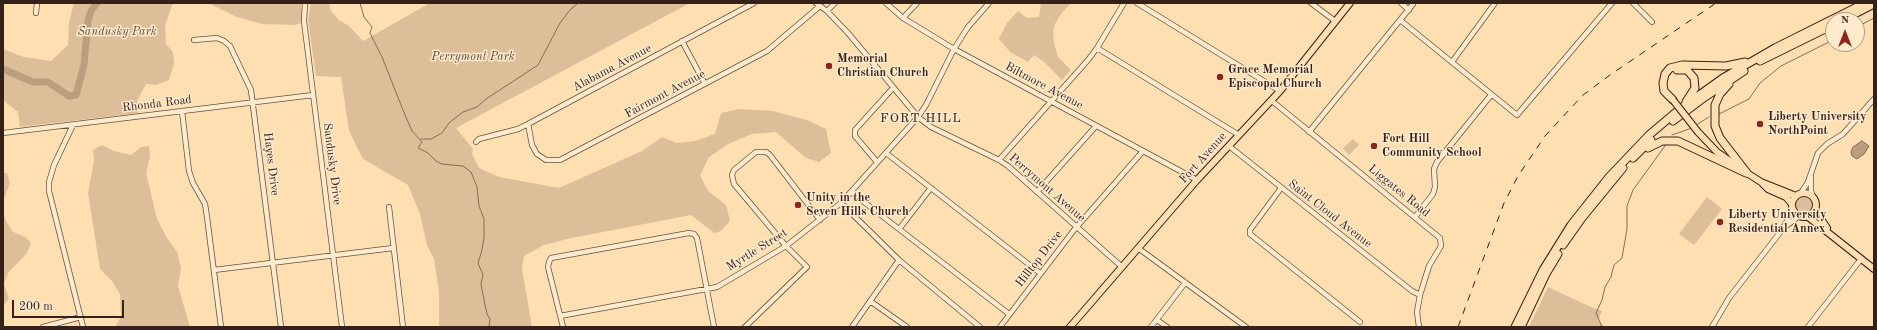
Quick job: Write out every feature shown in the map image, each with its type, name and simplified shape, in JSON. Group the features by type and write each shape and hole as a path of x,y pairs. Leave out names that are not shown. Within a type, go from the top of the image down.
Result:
{"highway":[{"path":"1515,327 1543,270 1584,207 1639,144 1681,108 1723,78 1754,59 1865,3"},
{"path":"1858,12 1874,4"},
{"path":"1521,327 1546,274 1564,244 1602,192 1634,157 1679,116 1704,96 1749,67 1825,29"},
{"path":"1673,100 1664,91 1663,83 1665,74 1670,68 1682,65 1726,66 1754,59"},
{"path":"1747,173 1720,138 1715,126 1714,112 1717,100 1724,89 1749,67"},
{"path":"1673,100 1667,85 1668,77 1675,70 1687,70 1693,75 1695,85 1681,108"},
{"path":"1634,157 1657,142 1671,140 1686,144 1747,173"}],"main road":[{"name":"Fort Avenue","path":"1070,327 1121,266 1197,180 1272,101 1350,3"},
{"path":"1673,100 1698,132 1717,152 1761,182 1768,189 1786,197 1799,216 1807,216 1815,210"},
{"path":"1761,182 1798,194 1807,193 1813,197 1816,203 1815,210 1828,232"},
{"path":"1792,207 1798,194"},
{"path":"1807,216 1874,268"}],"street":[{"path":"36,13 37,3"},
{"name":"Sandusky Drive","path":"305,3 304,21 342,327"},
{"name":"Alabama Avenue","path":"476,142 479,139 518,129 528,124 754,3"},
{"path":"827,11 835,3"},
{"name":"Biltmore Avenue","path":"886,3 903,18 954,48 1197,180"},
{"path":"903,18 917,3"},
{"name":"Myrtle Street","path":"560,316 717,287 786,246 841,203 918,117 926,106 954,48 968,27 989,3"},
{"path":"999,160 1097,48 1124,3"},
{"path":"1137,3 1280,91"},
{"path":"1312,3 1335,21"},
{"path":"1401,3 1409,10"},
{"path":"1452,62 1496,3"},
{"path":"1400,20 1517,115 1612,3"},
{"path":"1633,3 1652,22"},
{"name":"Perrymont Avenue","path":"818,4 827,11 918,117 931,127 999,160 1121,266"},
{"name":"Fairmont Avenue","path":"528,124 532,144 537,154 546,160 560,160 767,51 818,4"},
{"path":"1309,132 1413,4"},
{"name":"Hayes Drive","path":"194,40 217,38 230,46 252,90 281,327"},
{"path":"682,41 705,84"},
{"path":"1097,48 1239,135"},
{"path":"877,162 855,136 855,130 894,88"},
{"name":"Rhonda Road","path":"3,134 313,95"},
{"path":"1415,217 1433,194 1435,187 1434,169 1436,162 1492,95"},
{"path":"1798,194 1806,186 1818,153 1827,144 1843,134 1874,98"},
{"name":"Liggates Road","path":"1272,101 1440,238 1442,242 1440,248 1429,266 1420,295 1417,312 1419,327"},
{"path":"182,111 189,170 193,183 205,204 221,327"},
{"path":"73,125 54,165 49,182 49,191 83,327"},
{"path":"1037,192 1096,126"},
{"name":"Saint Cloud Avenue","path":"1229,146 1412,291 1420,295"},
{"name":"Hilltop Drive","path":"1000,327 1040,273 1077,227 1143,151"},
{"path":"745,327 806,268 806,265 786,246 732,180 734,170 756,152 766,152 770,155 820,220"},
{"path":"886,153 930,189 1040,273"},
{"path":"1812,172 1811,187 1813,197"},
{"path":"1281,188 1250,230 1250,234 1360,322"},
{"path":"900,228 930,189"},
{"path":"851,192 900,228 1009,314"},
{"path":"841,203 899,260 980,327"},
{"path":"389,207 403,327"},
{"path":"1782,230 1792,207"},
{"path":"1712,327 1729,298 1782,230 1799,216"},
{"path":"563,327 548,267 550,260 555,257 689,233 694,234 697,238 714,327"},
{"path":"214,270 393,248"},
{"path":"1138,248 1246,327"},
{"path":"1808,327 1861,259"},
{"path":"852,327 899,260"},
{"path":"1151,327 1185,283"},
{"path":"870,300 907,327"},
{"path":"43,327 81,318"},
{"path":"1157,320 1167,327"}],"green space":[{"name":"Sandusky Park","path":"74,3 175,3 172,5 165,26 166,44 173,52 174,64 169,80 156,85 146,84 137,101 138,113 20,127 18,112 3,100 3,49 24,57 51,61 68,45 69,22"},
{"path":"208,3 301,3 302,23 294,25 262,24 237,17"},
{"name":"Perrymont Park","path":"311,3 329,3 331,11 339,20 349,26 363,41 430,3 690,3 456,128 473,149 472,154 479,168 499,177 559,188 642,151 662,137 677,143 695,141 715,134 721,113 739,109 772,111 807,120 826,129 831,153 819,162 806,158 776,132 752,134 730,143 709,157 700,175 708,191 726,205 730,221 721,231 714,233 691,215 567,239 544,245 524,256 522,269 532,327 439,327 439,292 434,259 427,245 420,214 408,185 363,159 349,131 341,77 316,76 308,20"},
{"path":"1041,3 1071,3 1061,14 1053,30 1054,43 1058,57 1071,70 1062,80 1043,61 1034,55 1028,62 1010,52 999,39 1007,23 1018,11 1027,18 1039,17"},
{"path":"1353,139 1359,145 1349,155 1343,148"},
{"path":"102,145 114,151 131,155 141,147 149,146 150,156 146,173 157,219 167,238 177,252 181,268 178,286 190,327 116,326 121,316 120,294 112,281 100,269 88,193 94,161 93,150"},
{"path":"3,173 7,173 10,183 3,198"},
{"path":"1804,196 1810,199 1813,205 1810,211 1804,214 1798,211 1795,205 1798,199"},
{"path":"1707,197 1722,209 1694,245 1679,234"},
{"path":"3,212 6,221 13,232 25,237 31,243 27,253 8,273 4,284 9,299 3,306"},
{"path":"1548,287 1602,311 1598,321 1605,327 1529,327"}],"shaded area":[{"path":"1862,141 1869,146 1864,154 1857,159 1852,156 1851,152 1853,147"}],"waterway":[{"path":"3,69 33,82 48,82 69,96 76,95 84,65 88,20 91,11 97,3"},
{"path":"360,3 364,17 372,27 370,33 382,57 412,131 422,142 418,148 428,153 436,161 442,164 463,166 471,172 477,187 479,206 484,219 484,237 478,263 483,275 481,283 487,314 490,319 489,327"},
{"path":"421,139 431,139 442,133 449,123 463,112 477,107 486,99 538,65 560,23 570,10 578,3"},
{"path":"1865,23 1874,18"},
{"path":"1719,114 1749,99 1760,83 1781,66 1825,44"},
{"path":"1696,125 1709,117"},
{"path":"1672,135 1692,128"},
{"path":"1602,327 1596,313 1602,300 1605,287 1611,277 1614,265 1622,258 1627,229 1627,206 1633,190 1667,143"}],"railway":[{"path":"1458,327 1504,203 1518,176 1545,136 1583,95 1716,3"}],"place":[{"name":"Memorial Christian Church","path":"829,66"},
{"name":"Grace Memorial Episcopal Church","path":"1220,77"},
{"name":"Liberty University NorthPoint","path":"1760,124"},
{"name":"Fort Hill Community School","path":"1374,146"},
{"name":"Unity in the Seven Hills Church","path":"798,205"},
{"name":"Liberty University Residential Annex","path":"1720,222"}],"district":[{"name":"FORT HILL","path":"921,119"}]}
